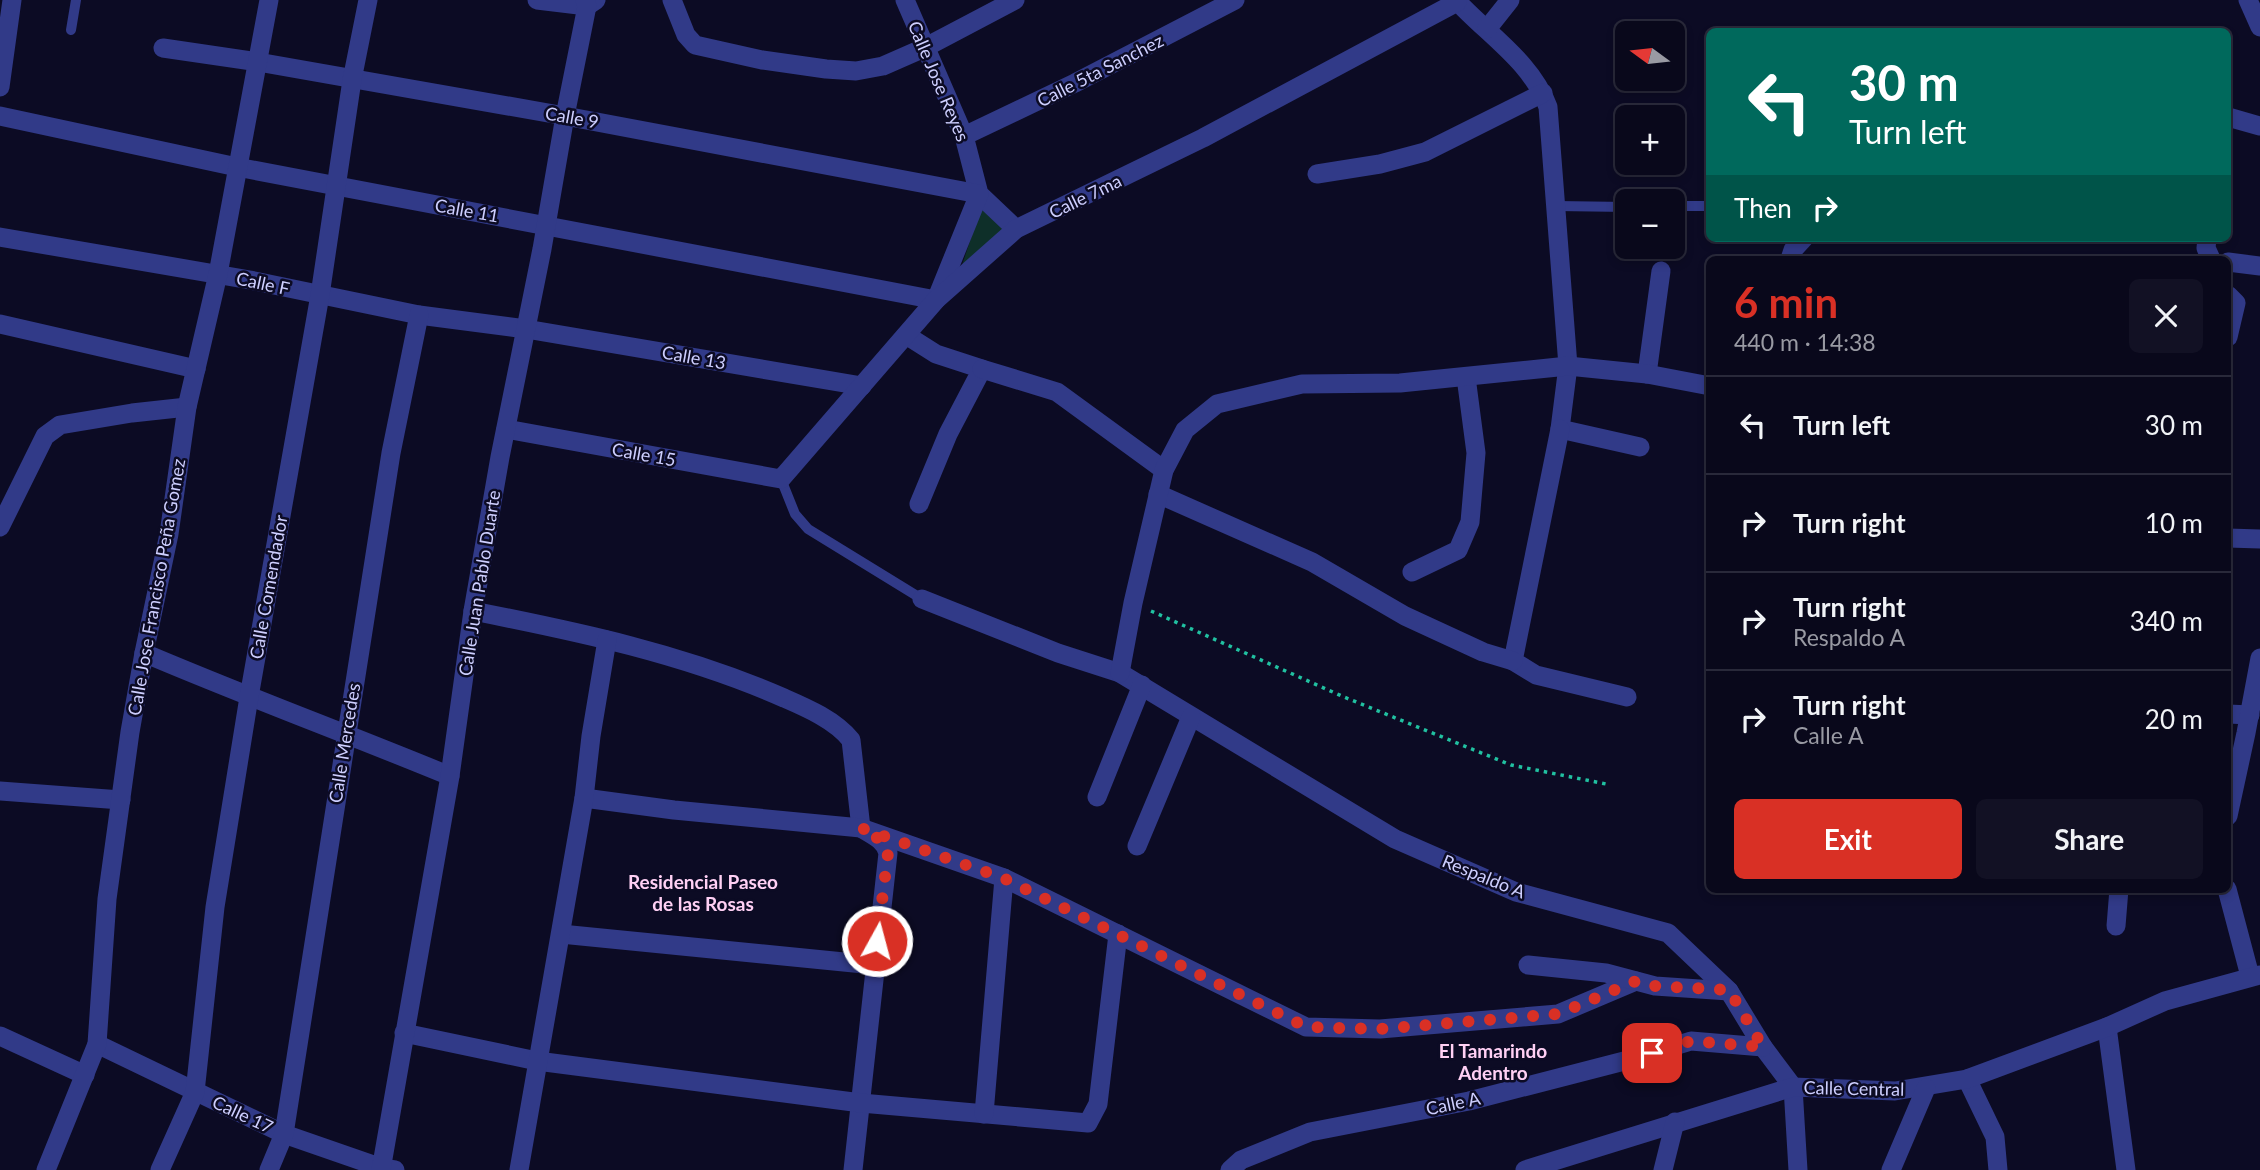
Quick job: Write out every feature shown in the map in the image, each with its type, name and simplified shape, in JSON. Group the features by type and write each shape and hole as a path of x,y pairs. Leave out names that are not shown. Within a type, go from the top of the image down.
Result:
{"street":[{"path":"0,88 12,0"},
{"name":"Calle Jose Francisco Peña Gomez","path":"46,1170 97,1044 107,899 144,653 169,534 187,407 218,274 269,0"},
{"name":"Calle Comendador","path":"160,1170 195,1092 215,907 320,295 352,80 368,0"},
{"path":"537,0 589,2"},
{"path":"672,0 686,35 695,45 762,60 856,71 883,66 924,48 1015,0"},
{"name":"Calle Jose Reyes","path":"905,0 964,136 979,194"},
{"name":"Calle 5ta Sanchez","path":"964,136 1075,83 1235,0"},
{"path":"1487,29 1510,0"},
{"path":"2248,0 2260,27"},
{"path":"1456,1 1487,29 1533,79 1543,93 1548,107 1568,366 1560,429 1513,661"},
{"name":"Calle 7ma","path":"781,479 936,300 1016,229 1203,138 1456,1"},
{"name":"Calle Juan Pablo Duarte","path":"386,1169 404,1033 450,776 473,611 547,225 565,116 589,2"},
{"name":"Calle 9","path":"163,48 565,116 979,194"},
{"path":"1317,174 1380,164 1425,152 1543,93"},
{"name":"Calle 11","path":"0,116 336,187 936,300"},
{"path":"2231,118 2260,126"},
{"path":"936,300 979,194 1016,229"},
{"name":"Calle F","path":"0,237 218,274 419,315 526,329"},
{"path":"2231,262 2260,266"},
{"path":"1647,374 1661,271"},
{"path":"2231,298 2236,303 2231,324"},
{"name":"Calle Mercedes","path":"269,1170 284,1133 391,453 419,315"},
{"path":"0,324 197,369"},
{"name":"Calle 13","path":"526,329 862,386"},
{"path":"906,335 936,354 1057,392 1164,470"},
{"path":"1120,673 1133,603 1164,470 1185,430 1217,404 1302,384 1400,383 1568,366 1647,374 1706,385"},
{"path":"919,504 948,434 982,369"},
{"path":"1412,572 1458,550 1470,522 1476,453 1466,377"},
{"path":"0,527 45,436 53,429 60,425 132,413 187,407"},
{"name":"Calle 15","path":"506,429 781,479"},
{"path":"1560,429 1640,447"},
{"path":"1158,494 1312,562 1405,616 1483,652 1513,661 1536,675 1627,697"},
{"path":"2231,538 2260,539"},
{"name":"Respaldo A","path":"922,599 1058,653 1120,673 1395,839 1516,892 1668,933 1729,990 1763,1047 1793,1087"},
{"path":"473,611 607,640 718,670 803,706 843,729 851,740 861,828"},
{"path":"519,1170 584,798 607,640"},
{"path":"144,653 249,698 346,733 450,776"},
{"path":"2231,802 2260,658"},
{"path":"1097,796 1142,685"},
{"path":"2231,714 2250,715"},
{"path":"1137,846 1191,717"},
{"path":"0,792 121,800"},
{"path":"584,798 674,810 861,828 1003,878 1306,1027 1380,1029 1558,1014 1636,981"},
{"path":"853,1170 888,853 880,840 861,828"},
{"path":"984,1114 1003,878"},
{"path":"2116,926 2119,893"},
{"path":"2228,893 2255,975"},
{"path":"561,934 874,965"},
{"path":"404,1033 537,1061 861,1103 1088,1123 1098,1104 1118,934"},
{"path":"1528,965 1606,973 1655,986 1729,990"},
{"name":"Calle Central","path":"1525,1170 1793,1087 1895,1091 1926,1088 1967,1079 2107,1027 2165,1001 2255,975"},
{"path":"2107,1027 2126,1170"},
{"path":"0,1036 85,1075"},
{"name":"Calle A","path":"1230,1170 1241,1160 1310,1132 1469,1101 1691,1041 1763,1047"},
{"name":"Calle 17","path":"97,1044 284,1133 386,1169"},
{"path":"1967,1079 1995,1137 1998,1170"},
{"path":"1793,1087 1798,1170"},
{"path":"1891,1170 1926,1088"},
{"path":"1663,1170 1675,1122"}],"lane":[{"path":"71,30 76,0"},
{"path":"1556,206 1615,207"},
{"path":"1685,206 1706,206"},
{"path":"781,479 795,514 808,530 922,599"}],"path":[{"path":"1133,603 1344,697 1511,765 1606,784"}],"green space":[{"path":"981,208 1005,229 959,274"}],"district":[{"name":"Residencial Paseo de las Rosas","path":"703,892"},
{"name":"El Tamarindo Adentro","path":"1493,1061"}],"route":[{"path":"877,941 888,853 880,840 861,828 1003,878 1306,1027 1380,1029 1558,1014 1636,981 1655,986 1729,990 1763,1047 1691,1041 1652,1053"}]}
